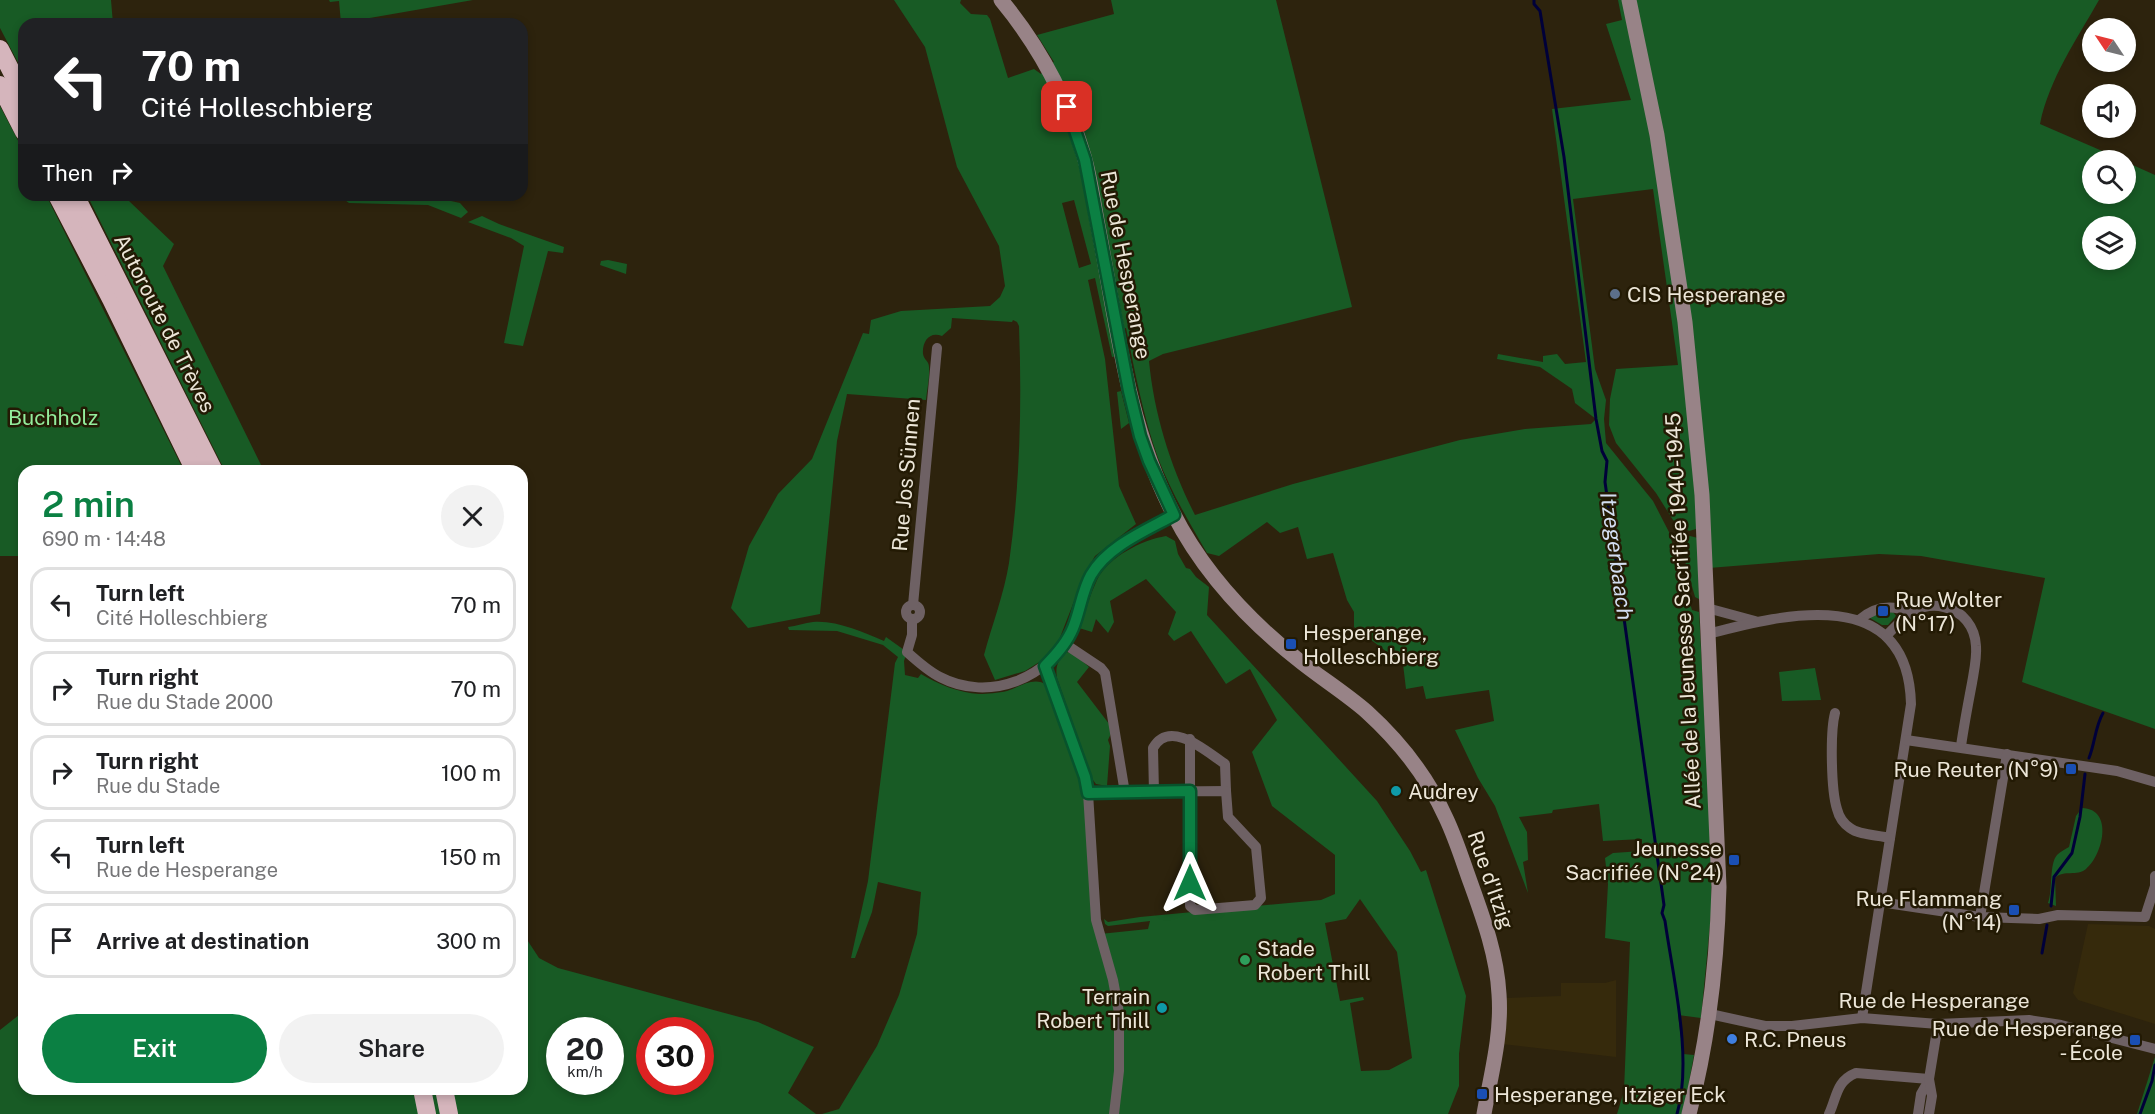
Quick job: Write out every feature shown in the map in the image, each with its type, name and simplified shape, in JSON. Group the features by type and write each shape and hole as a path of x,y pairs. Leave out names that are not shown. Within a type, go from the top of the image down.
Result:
{"highway":[{"path":"0,49 18,84"},
{"path":"0,85 18,120"},
{"name":"Autoroute de Trèves","path":"60,201 192,465"},
{"name":"Autoroute de Trèves","path":"78,201 211,465"},
{"path":"423,1095 428,1114"},
{"path":"445,1095 449,1114"}],"main road":[{"name":"Rue de Hesperange","path":"1001,0 1022,25 1047,64 1073,122 1085,160 1129,391 1140,436 1174,515"},
{"name":"Allée de la Jeunesse Sacrifiée 1940-1945","path":"1629,0 1657,135 1685,322 1702,495 1719,886 1717,945 1710,1014 1689,1114"},
{"name":"Rue d'Itzig","path":"1174,515 1204,563 1224,590 1246,613 1273,639 1364,710 1391,735 1427,783 1447,818 1486,925 1497,972 1500,1028 1484,1114"}],"street":[{"name":"Rue Jos Sünnen","path":"937,348 914,605 920,613 916,619 912,619 912,635 907,652 923,667 942,678 962,685 984,688 1005,685 1026,678 1045,666"},
{"path":"1114,1114 1119,1071 1119,1013 1113,980 1096,920 1088,793 1085,777 1045,666 1059,651 1072,630 1091,576 1102,561 1134,537 1174,515"},
{"path":"1886,636 1909,612 1923,606 1937,605 1956,611 1970,622 1977,645 1961,746"},
{"path":"1858,620 1869,612 1885,607 1909,612"},
{"path":"1707,608 1755,621"},
{"path":"1708,633 1755,621 1826,614 1842,615 1858,620 1886,636 1900,656 1909,680 1911,704 1862,1017"},
{"path":"1071,648 1105,673 1125,793"},
{"path":"1835,712 1832,726 1834,796 1837,811 1842,820 1854,831 1890,838"},
{"path":"1154,792 1153,748 1155,743 1163,738 1172,736 1190,739 1225,764 1228,817 1256,846 1261,898 1255,905 1195,910 1190,906 1190,739"},
{"path":"1906,740 1961,746 2117,771 2155,782"},
{"path":"1980,917 2007,754"},
{"path":"1088,793 1226,790"},
{"path":"1880,902 1980,917 2039,919 2058,915 2145,917 2155,886 2155,876"},
{"name":"Rue de Hesperange","path":"1710,1014 1765,1026 1792,1026 1862,1017 1938,1024 2030,1020 2061,1025 2155,1049"},
{"path":"1929,1114 1932,1096 1929,1080 1938,1024"},
{"path":"1829,1114 1842,1083 1846,1077 1856,1073 1929,1080"},
{"path":"1918,1114 1921,1094 1929,1080"}],"shaded area":[{"path":"2088,924 2149,926 2155,929 2155,1024 2078,1000 2073,993"},
{"path":"1616,980 1616,1057 1502,1044 1507,998 1561,996 1561,983 1605,983"}],"green space":[{"path":"0,0 111,0 112,18 18,18 18,62 0,28"},
{"path":"329,0 473,0 370,18 341,18 339,1 330,2"},
{"path":"894,0 961,0 960,3 971,14 987,15 1008,78 1034,69 1041,74 1047,64 1054,62 1037,35 1114,14 1111,0 1276,0 1352,307 1163,354 1149,361 1159,421 1178,479 1195,515 1293,484 1460,440 1525,429 1591,424 1596,419 1575,403 1572,389 1540,367 1497,359 1498,354 1543,362 1543,356 1557,354 1565,364 1586,362 1552,109 1631,100 1606,24 1622,20 1618,0 2099,0 2089,18 2082,18 2082,29 2057,75 2040,124 2100,150 2082,150 2082,204 2136,204 2136,166 2155,175 2155,729 2022,682 2045,578 1921,556 1879,554 1709,568 1708,530 1689,531 1673,520 1656,493 1616,443 1609,425 1610,399 1616,369 1678,365 1653,189 1573,199 1595,369 1606,400 1604,419 1606,443 1653,501 1669,532 1692,610 1699,612 1712,853 1711,914 1701,1018 1678,1015 1683,1054 1694,1055 1683,1114 1617,1114 1624,1091 1630,942 1605,938 1608,884 1605,858 1613,853 1642,851 1642,839 1603,841 1599,804 1519,817 1527,832 1528,860 1523,862 1528,893 1495,806 1478,778 1455,730 1494,721 1489,690 1426,699 1423,686 1406,689 1403,664 1354,627 1354,612 1347,600 1333,553 1307,559 1298,527 1280,533 1267,522 1219,556 1207,553 1174,495 1158,458 1144,410 1126,328 1117,330 1117,356 1112,357 1095,278 1088,280 1105,359 1119,486 1136,524 1095,556 1085,573 1059,640 1041,661 1025,671 995,680 984,655 1007,575 1016,504 1020,356 1019,326 1013,320 1012,322 952,318 951,328 942,336 930,336 923,350 929,367 926,400 847,394 837,441 820,614 748,628 731,608 749,546 778,494 812,459 863,333 869,334 871,320 901,311 990,306 1000,297 1005,286 999,246 957,167 925,47","holes":["1074,200 1091,264 1079,268 1062,203"]},
{"name":"Buchholz","path":"0,106 18,140 18,201 49,201 181,465 18,465 18,556 0,556"},
{"path":"90,201 129,201 174,244 163,266 261,465 222,465"},
{"path":"346,201 451,201 460,203 468,212 461,218 428,205 349,203"},
{"path":"482,216 564,247 563,253 548,251 523,346 504,343 524,246 511,238 468,222"},
{"path":"601,261 627,264 626,274 600,265"},
{"path":"1121,391 1129,423 1121,429 1117,392"},
{"path":"1166,536 1175,541 1178,554 1186,568 1209,587 1207,615 1377,801 1421,872 1426,870 1466,996 1459,1054 1459,1086 1448,1114 822,1114 839,1109 877,1046 899,995 917,934 921,892 878,882 872,912 855,958 851,958 868,881 895,663 898,657 883,645 837,631 789,630 788,627 822,622 849,627 884,641 886,637 907,652 904,661 905,675 918,678 921,674 964,692 979,694 1007,691 1037,681 1047,685 1084,793 1100,934 1148,929 1150,921 1108,926 1104,919 1108,922 1321,900 1335,894 1335,855 1272,806 1252,752 1277,720 1250,669 1226,684 1191,631 1174,641 1168,634 1176,612 1146,579 1110,601 1114,622 1108,633 1096,619 1092,632 1079,628 1094,586 1102,572 1117,557","holes":["1360,899 1397,952 1412,1058 1389,1070 1361,1071 1350,1003 1364,1000 1363,997 1340,1001 1325,923 1346,919"]},
{"path":"1685,537 1698,538 1699,599 1695,597 1681,547"},
{"path":"1893,612 1896,616 1888,625 1882,625 1870,618 1871,614"},
{"path":"1066,652 1073,653 1089,667 1077,682 1113,729 1108,740 1110,746 1107,786 1096,784 1093,780 1057,678 1058,664"},
{"path":"1815,668 1821,700 1782,701 1779,672"},
{"path":"2082,808 2092,810 2099,816 2102,824 2101,844 2086,869 2079,873 2062,874 2055,878 2056,906 2048,903 2053,864 2057,855 2069,847 2076,816"},
{"path":"528,941 539,958 558,968 758,1022 814,1047 788,1093 816,1114 0,1114 0,1030 18,1016 18,1095 528,1095"},
{"path":"2155,1057 2155,1114 2137,1114"}],"waterway":[{"name":"Itzegerbaach","path":"1534,0 1534,4 1540,11 1564,157 1596,419 1602,451 1607,461 1605,482 1664,905 1662,913 1677,992 1683,1068 1677,1114"},
{"path":"2089,758 2103,713"},
{"path":"2051,906 2054,877 2072,853 2080,817 2085,774"},
{"path":"2042,953 2047,925"},
{"path":"2140,1114 2152,1081 2155,1065"}],"place":[{"name":"CIS Hesperange","path":"1615,294"},
{"name":"Rue Wolter (N°17)","path":"1883,611"},
{"name":"Hesperange, Holleschbierg","path":"1291,644"},
{"name":"Rue Reuter (N°9)","path":"2071,769"},
{"name":"Audrey","path":"1396,791"},
{"name":"Jeunesse Sacrifiée (N°24)","path":"1734,860"},
{"name":"Rue Flammang (N°14)","path":"2014,910"},
{"name":"Stade Robert Thill","path":"1245,960"},
{"name":"Terrain Robert Thill","path":"1162,1008"},
{"name":"R.C. Pneus","path":"1732,1039"},
{"name":"Rue de Hesperange - École","path":"2135,1040"},
{"name":"Hesperange, Itziger Eck","path":"1482,1094"}],"route":[{"path":"1067,107 1085,160 1129,391 1140,436 1174,515 1142,532 1102,561 1091,576 1072,630 1059,651 1045,666 1085,777 1088,793 1190,791 1190,883"}]}
